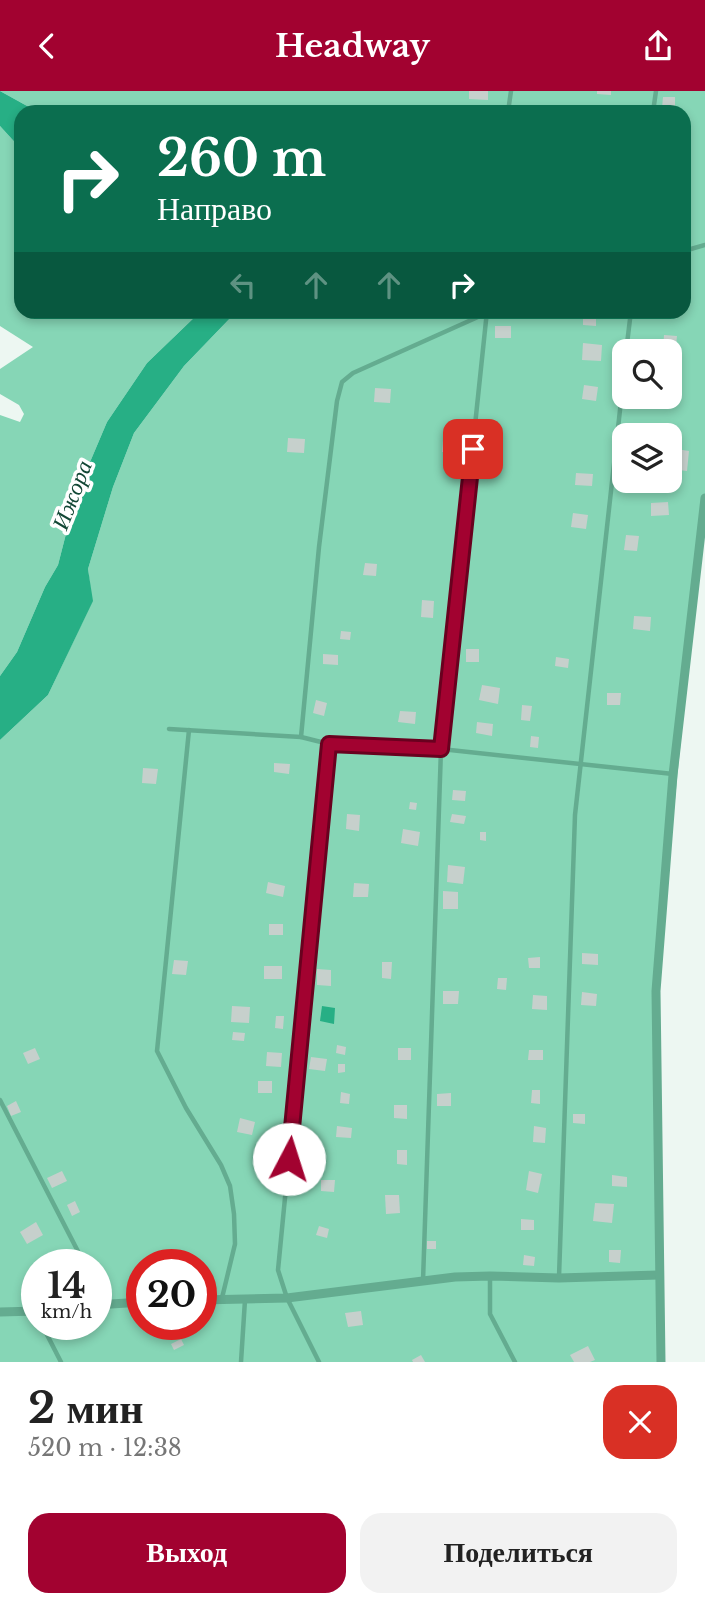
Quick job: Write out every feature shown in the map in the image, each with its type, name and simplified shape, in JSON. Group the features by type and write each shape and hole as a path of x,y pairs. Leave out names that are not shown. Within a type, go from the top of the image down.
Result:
{"street":[{"path":"661,1362 656,991 674,775 705,498"},
{"path":"217,1299 287,1298 423,1281 490,1276 559,1278 658,1275"},
{"path":"0,1312 21,1313"}],"lane":[{"path":"300,737 319,547 337,401 342,382 353,373 473,319"},
{"path":"423,1281 441,749 487,319"},
{"path":"628,339 630,319"},
{"path":"559,1278 575,815 620,409"},
{"path":"169,729 300,737 329,744 441,749 674,775"},
{"path":"189,730 157,1051 186,1108 221,1164 230,1186 235,1244 222,1299"},
{"path":"320,1362 287,1298 278,1270 329,744"},
{"path":"0,1100 77,1249"},
{"path":"490,1276 490,1314 514,1362"},
{"path":"241,1362 245,1299"},
{"path":"50,1340 61,1362"}],"shaded area":[{"path":"0,91 705,91 705,498 656,991 661,1362 0,1362 0,740 48,695 92,602 88,569 113,487 134,433 184,366 229,319 691,319 691,105 25,105"},
{"path":"0,91 25,105 14,105 14,141 0,126"},
{"path":"0,126 14,141 14,319 193,319 147,363 107,422 76,495 58,565 45,587 17,652 0,676 0,415 20,422 24,414 19,405 0,394 0,369 33,347 0,326"},
{"name":"Ижора","path":"193,319 229,319 184,366 134,433 113,487 88,569 93,601 48,695 0,740 0,676 17,652 45,587 58,565 76,495 107,422 147,363"},
{"path":"322,1006 335,1008 334,1024 320,1021"}],"building":[{"path":"469,91 488,91 488,100 469,99"},
{"path":"597,91 611,91 611,95 597,94"},
{"path":"663,97 675,97 675,105 662,105"},
{"path":"583,319 596,319 596,326 583,325"},
{"path":"495,326 511,326 511,338 495,338"},
{"path":"664,335 677,336 677,339 664,339"},
{"path":"583,343 602,345 601,361 582,360"},
{"path":"584,385 598,387 596,401 582,399"},
{"path":"375,388 391,389 390,403 374,402"},
{"path":"288,438 305,439 304,453 287,452"},
{"path":"443,440 457,441 456,453 442,452"},
{"path":"682,450 689,451 687,471 682,470"},
{"path":"576,473 593,474 592,486 575,485"},
{"path":"668,502 669,515 651,516 651,503"},
{"path":"573,513 588,515 586,529 571,527"},
{"path":"626,535 639,536 637,551 624,550"},
{"path":"365,563 377,564 376,576 363,575"},
{"path":"422,600 434,601 433,618 421,617"},
{"path":"634,616 651,617 650,631 633,629"},
{"path":"341,631 351,632 350,640 340,639"},
{"path":"466,649 479,649 479,662 466,662"},
{"path":"323,654 338,655 338,665 323,664"},
{"path":"556,657 569,659 568,668 555,666"},
{"path":"482,685 500,688 498,704 479,700"},
{"path":"607,693 621,693 620,705 607,705"},
{"path":"316,700 327,703 324,716 313,713"},
{"path":"522,705 532,706 530,721 521,720"},
{"path":"400,711 416,712 415,724 398,722"},
{"path":"477,722 493,724 492,736 476,733"},
{"path":"531,736 539,737 538,748 530,747"},
{"path":"274,763 290,764 289,774 274,772"},
{"path":"143,768 158,769 156,784 142,783"},
{"path":"453,790 466,791 465,801 452,800"},
{"path":"410,802 417,803 416,810 409,809"},
{"path":"347,814 360,815 359,831 346,829"},
{"path":"452,814 466,816 464,824 450,822"},
{"path":"403,829 420,832 418,846 401,843"},
{"path":"480,832 486,832 486,841 480,840"},
{"path":"448,865 465,867 463,884 447,882"},
{"path":"268,882 285,886 283,897 266,893"},
{"path":"354,883 369,884 368,897 353,897"},
{"path":"443,891 458,892 458,909 443,909"},
{"path":"269,924 283,924 283,935 269,935"},
{"path":"582,953 598,954 598,965 582,964"},
{"path":"540,957 540,968 529,968 528,958"},
{"path":"174,960 188,961 186,975 172,974"},
{"path":"382,962 392,962 391,979 382,978"},
{"path":"264,966 282,966 282,979 264,979"},
{"path":"317,969 331,970 331,986 317,985"},
{"path":"498,978 507,978 506,990 497,989"},
{"path":"443,991 459,991 458,1004 443,1004"},
{"path":"582,992 597,994 596,1006 581,1005"},
{"path":"533,995 547,996 547,1010 532,1009"},
{"path":"232,1006 250,1007 249,1023 231,1022"},
{"path":"276,1016 284,1016 283,1029 275,1028"},
{"path":"233,1032 245,1033 244,1041 232,1040"},
{"path":"337,1045 346,1047 345,1055 336,1053"},
{"path":"35,1048 40,1059 28,1064 23,1053"},
{"path":"398,1048 411,1048 411,1060 398,1060"},
{"path":"529,1050 543,1050 543,1060 528,1060"},
{"path":"267,1052 282,1053 281,1067 266,1066"},
{"path":"311,1057 327,1059 325,1071 309,1069"},
{"path":"338,1064 345,1064 345,1072 338,1073"},
{"path":"258,1081 272,1081 272,1093 258,1093"},
{"path":"532,1090 540,1090 540,1104 531,1103"},
{"path":"341,1092 350,1094 349,1104 340,1103"},
{"path":"451,1093 451,1106 437,1106 437,1094"},
{"path":"16,1101 21,1112 11,1116 7,1106"},
{"path":"394,1105 407,1105 407,1119 394,1118"},
{"path":"573,1114 585,1114 585,1124 573,1123"},
{"path":"240,1118 255,1122 252,1135 237,1132"},
{"path":"337,1126 352,1128 351,1138 336,1137"},
{"path":"534,1126 546,1128 545,1143 533,1142"},
{"path":"397,1150 407,1150 407,1165 397,1164"},
{"path":"62,1171 67,1181 52,1188 47,1178"},
{"path":"529,1171 542,1174 538,1193 526,1190"},
{"path":"612,1175 627,1177 627,1187 612,1186"},
{"path":"321,1180 335,1180 334,1192 321,1191"},
{"path":"385,1195 399,1195 400,1213 386,1214"},
{"path":"75,1201 80,1212 72,1216 67,1205"},
{"path":"595,1203 614,1204 612,1223 593,1221"},
{"path":"521,1219 534,1220 534,1230 521,1230"},
{"path":"36,1222 43,1235 27,1244 20,1232"},
{"path":"319,1226 329,1229 327,1238 316,1235"},
{"path":"427,1241 436,1241 436,1249 427,1249"},
{"path":"609,1250 621,1250 620,1263 609,1262"},
{"path":"524,1255 535,1257 534,1266 523,1265"},
{"path":"361,1311 363,1325 348,1327 345,1313"},
{"path":"182,1340 184,1345 174,1350 171,1344"},
{"path":"588,1346 595,1360 574,1362 570,1355"},
{"path":"421,1355 425,1362 413,1362 412,1360"}],"route":[{"path":"289,1159 329,744 441,749 473,449"}]}
